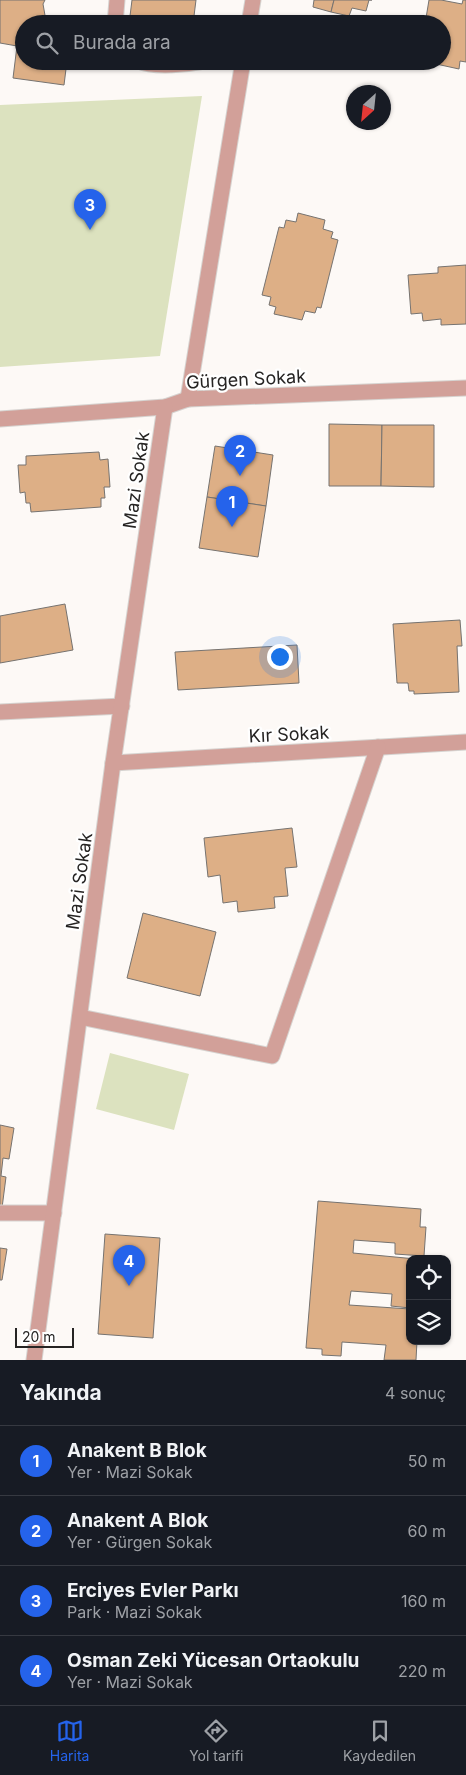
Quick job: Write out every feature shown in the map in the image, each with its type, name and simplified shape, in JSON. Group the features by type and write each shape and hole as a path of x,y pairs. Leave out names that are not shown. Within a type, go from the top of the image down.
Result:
{"street":[{"path":"116,15 118,0"},
{"path":"250,15 253,0"},
{"path":"188,398 242,70"},
{"name":"Gürgen Sokak","path":"0,419 165,407 188,398 466,388"},
{"name":"Mazi Sokak","path":"34,1360 113,763 165,407"},
{"path":"0,712 122,706"},
{"name":"Kır Sokak","path":"113,763 466,742"},
{"path":"80,1017 272,1056 378,747"},
{"path":"0,1213 54,1213"}],"green space":[{"path":"202,96 160,356 0,367 0,105"},
{"path":"110,1053 189,1074 174,1130 96,1109"}],"building":[{"path":"0,0 45,0 43,4 45,15 15,15 15,46 0,43"},
{"path":"132,0 196,0 194,15 130,15"},
{"path":"314,0 334,0 331,12 313,7"},
{"path":"334,0 369,0 366,11 352,8 349,15 331,12"},
{"path":"429,0 462,4 463,0 466,0 466,62 460,61 459,69 451,67 451,15 426,15"},
{"path":"15,62 15,70 66,70 64,85 13,78"},
{"path":"298,213 325,220 323,229 333,232 331,238 338,240 321,308 317,307 315,313 305,311 302,320 274,314 276,307 269,305 271,297 262,295 279,227 284,228 286,220 296,222"},
{"path":"466,265 466,324 441,325 441,319 423,321 422,313 411,314 408,275 438,273 438,267"},
{"path":"329,424 382,425 381,486 329,486"},
{"path":"382,425 434,425 434,487 381,486"},
{"path":"215,446 273,455 266,506 207,497"},
{"path":"99,452 100,460 108,459 110,487 104,487 105,498 101,498 101,507 31,512 30,503 26,503 25,492 20,493 18,465 26,465 26,456"},
{"path":"207,497 266,506 258,557 199,548"},
{"path":"65,604 73,650 0,663 0,616"},
{"path":"460,620 462,646 457,646 459,692 414,694 414,691 409,691 408,683 397,683 393,624"},
{"path":"297,645 299,683 178,690 175,652"},
{"path":"292,828 297,867 285,868 288,896 274,897 275,908 238,912 237,901 223,903 220,875 208,877 204,838"},
{"path":"143,913 216,932 200,996 127,978"},
{"path":"0,1125 14,1128 9,1159 3,1158 1,1176 6,1177 2,1208 0,1208"},
{"path":"318,1201 421,1209 420,1227 426,1227 424,1255 395,1254 395,1243 354,1240 353,1253 406,1258 406,1308 391,1306 392,1294 351,1291 349,1305 406,1309 406,1345 417,1345 416,1360 384,1360 386,1345 342,1342 341,1356 322,1355 322,1349 306,1348"},
{"path":"105,1234 160,1238 153,1338 98,1334"},
{"path":"0,1248 7,1249 2,1280 0,1280"}],"place":[{"name":"Erciyes Evler Parkı","path":"90,230"},
{"name":"Anakent A Blok","path":"240,476"},
{"name":"Anakent B Blok","path":"232,527"},
{"name":"Osman Zeki Yücesan Ortaokulu","path":"129,1286"}]}
